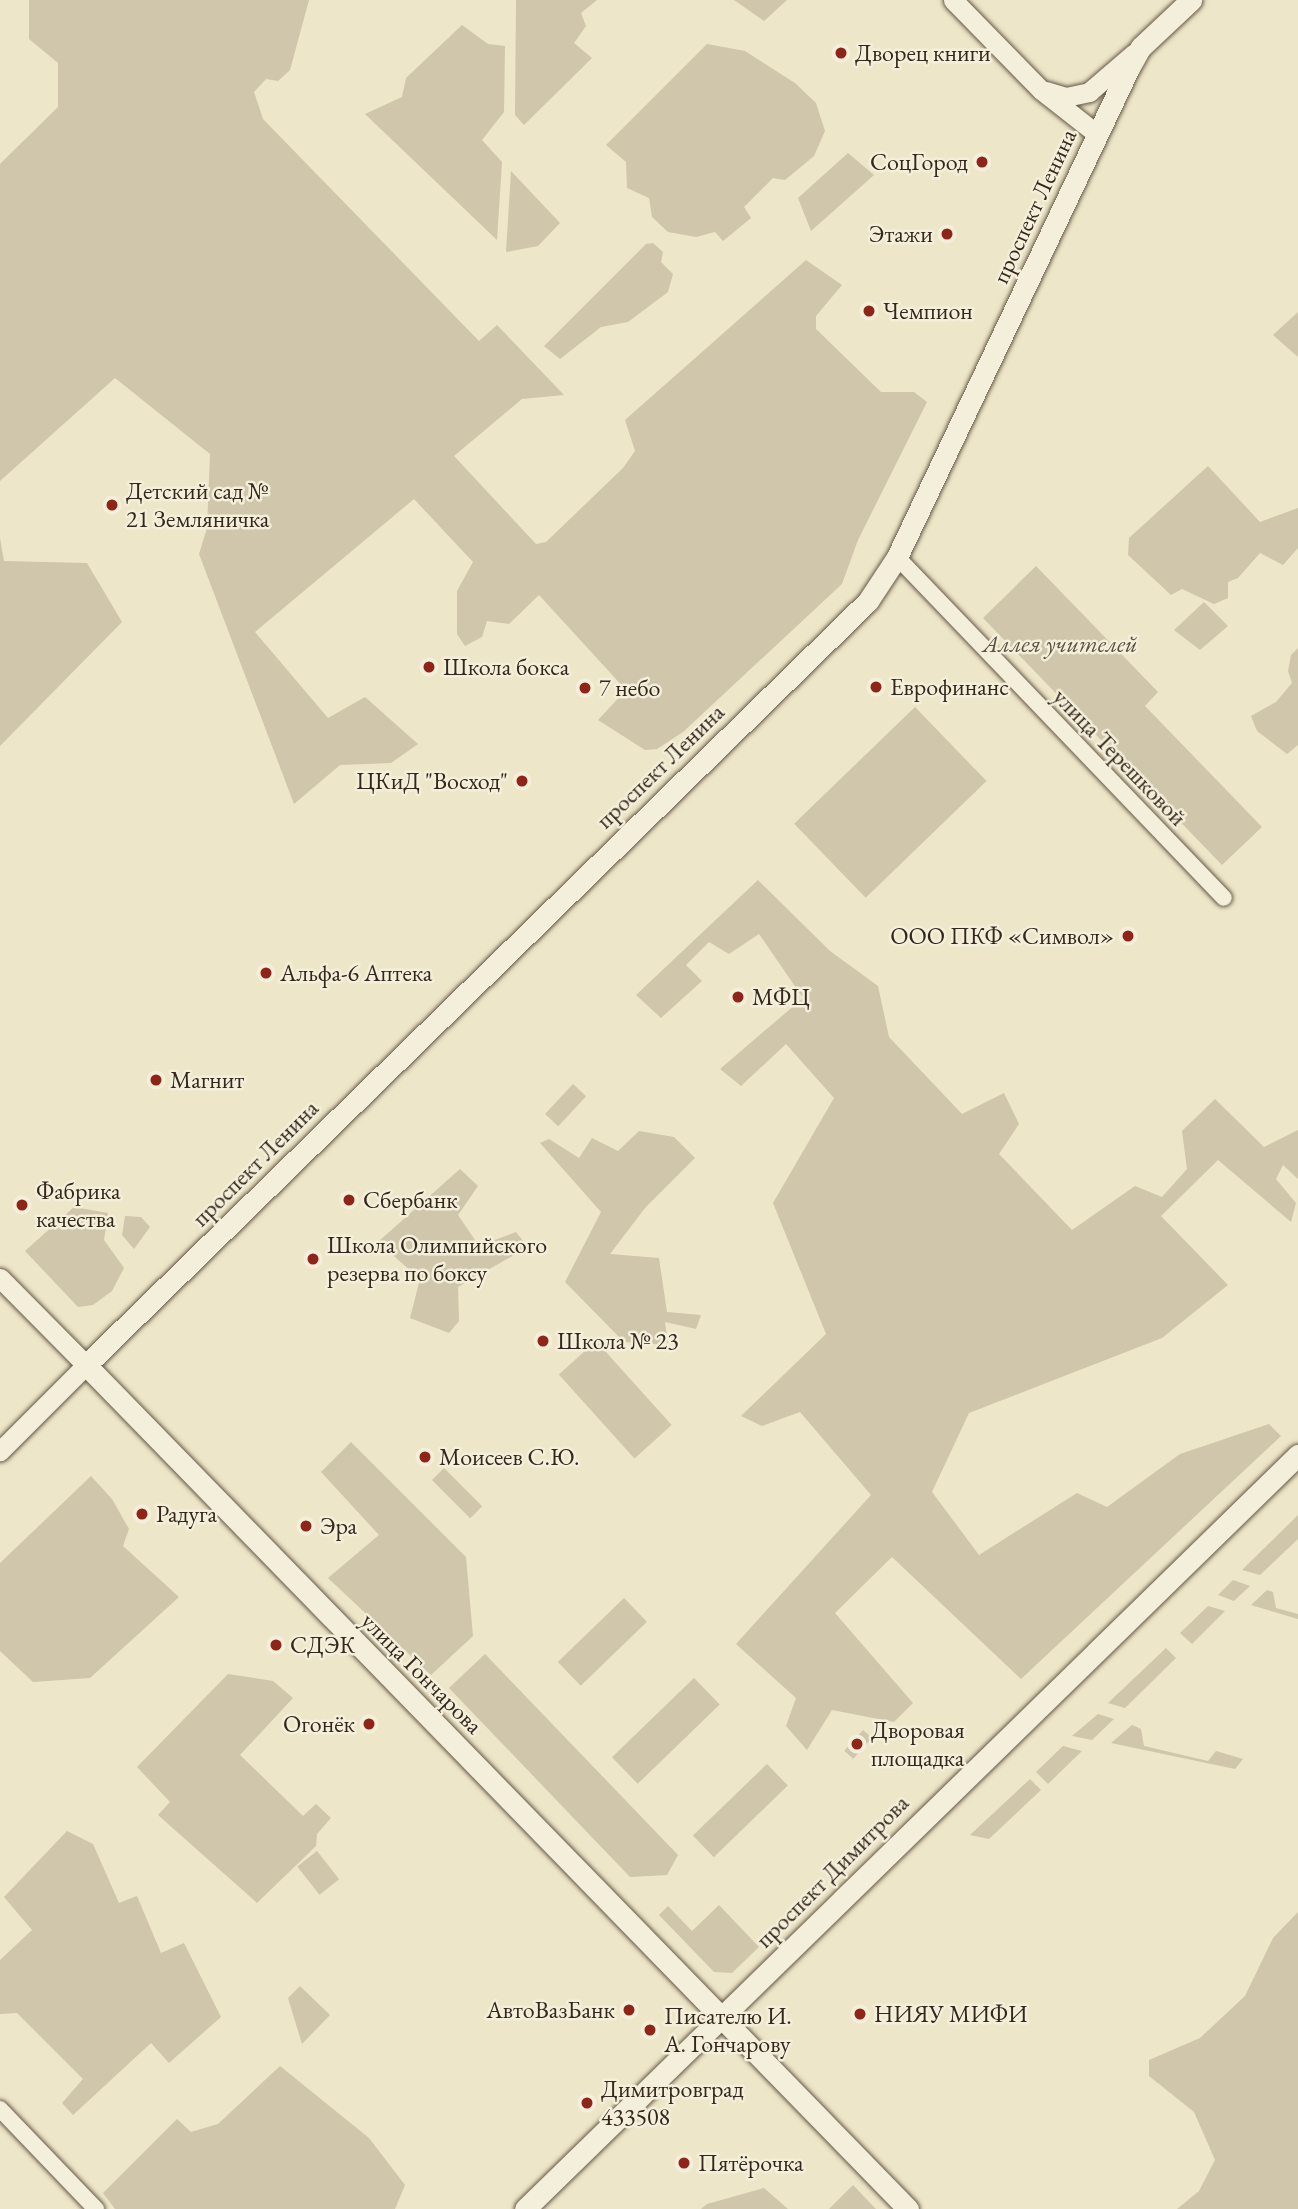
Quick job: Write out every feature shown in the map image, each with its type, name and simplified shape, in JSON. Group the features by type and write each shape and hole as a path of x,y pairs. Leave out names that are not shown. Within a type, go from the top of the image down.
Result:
{"main road":[{"name":"проспект Ленина","path":"86,1365 868,601 897,557 1097,134 1141,47 1191,0"},
{"name":"улица Гончарова","path":"86,1365 577,1865 720,2018 908,2209"},
{"name":"проспект Димитрова","path":"525,2209 1298,1455"}],"street":[{"path":"953,0 1041,90 1097,134"},
{"path":"1041,90 1066,97 1089,92 1141,47"},
{"name":"улица Терешковой","path":"897,557 1224,898"},
{"path":"0,1278 86,1365"},
{"name":"проспект Ленина","path":"0,1451 86,1365"},
{"path":"0,2109 96,2209"}],"green space":[{"path":"29,0 309,0 290,70 278,81 266,79 254,92 263,119 479,341 497,325 564,395 522,399 454,456 536,544 546,542 623,468 635,451 625,420 806,260 842,285 816,316 816,329 881,392 914,392 927,402 858,540 842,584 683,732 657,749 645,750 598,720 626,690 539,595 509,624 487,621 482,637 465,646 457,634 457,591 473,562 414,499 255,632 328,718 365,697 418,744 391,763 340,765 294,804 199,554 207,528 210,454 115,378 0,481 0,164 58,107 58,63 29,39"},
{"path":"516,0 597,0 581,13 586,26 574,43 592,58 524,125 515,115"},
{"path":"734,0 787,0 764,21"},
{"path":"462,25 488,44 505,46 504,112 482,140 502,162 497,240 365,114 402,97 406,78"},
{"path":"707,44 745,51 795,83 816,103 825,131 814,156 785,180 773,178 744,207 751,218 723,241 715,232 696,237 668,232 652,217 649,198 627,188 626,162 606,145"},
{"path":"848,153 874,175 811,231 798,198"},
{"path":"511,171 560,223 538,246 506,252"},
{"path":"653,243 663,252 661,262 673,274 668,292 628,322 601,327 560,359 544,346 646,244"},
{"path":"1298,312 1298,357 1273,335"},
{"path":"1208,466 1260,522 1298,508 1298,548 1283,565 1260,553 1238,578 1228,582 1228,598 1214,604 1182,589 1171,595 1128,555 1129,538"},
{"path":"0,538 4,561 87,563 122,622 0,746"},
{"name":"Аллея учителей","path":"1036,566 1158,692 1145,706 1262,827 1222,865 983,618"},
{"path":"1204,602 1228,626 1200,650 1174,630"},
{"path":"1298,648 1298,745 1287,754 1257,731 1251,716 1276,702 1292,683 1288,671 1291,655"},
{"path":"915,707 987,781 866,898 794,824"},
{"path":"758,880 830,951 878,986 889,1037 962,1114 1004,1093 1019,1124 999,1154 1072,1230 1135,1186 1162,1197 1187,1169 1182,1131 1215,1099 1264,1147 1298,1130 1298,1179 1283,1165 1276,1179 1296,1203 1291,1222 1218,1160 1161,1216 1228,1285 1162,1338 969,1413 932,1492 979,1555 1077,1493 1107,1507 1180,1454 1269,1424 1281,1436 1021,1679 892,1557 835,1613 913,1703 894,1722 832,1710 807,1750 786,1726 796,1698 736,1644 871,1495 800,1412 762,1426 741,1416 826,1334 773,1203 834,1098 786,1044 741,1086 720,1069 803,998 759,934 729,954 709,942 686,965 702,981 661,1018 636,995"},
{"path":"573,1084 586,1096 558,1126 545,1114"},
{"path":"639,1131 674,1137 695,1158 645,1208 610,1254 659,1258 667,1312 701,1315 696,1329 665,1322 668,1345 624,1342 565,1282 601,1212 540,1143 549,1139 579,1158 592,1138 618,1151"},
{"path":"460,1169 478,1186 458,1215 479,1246 516,1232 528,1247 458,1287 459,1321 449,1333 410,1318 420,1279 378,1242"},
{"path":"74,1207 108,1213 104,1240 124,1268 112,1291 93,1305 78,1307 25,1251"},
{"path":"125,1216 141,1217 150,1227 134,1249 122,1235"},
{"path":"596,1341 672,1425 634,1458 559,1374"},
{"path":"351,1442 466,1557 473,1636 431,1675 328,1578 379,1535 321,1472"},
{"path":"444,1468 482,1506 470,1518 432,1480"},
{"path":"91,1476 112,1499 129,1529 123,1546 179,1597 90,1678 33,1682 0,1651 0,1563"},
{"path":"1298,1515 1298,1539 1260,1575 1242,1570"},
{"path":"1233,1580 1250,1586 1234,1601 1218,1595"},
{"path":"1267,1590 1273,1592 1276,1608 1298,1614 1298,1619 1251,1605"},
{"path":"624,1598 647,1622 581,1686 558,1662"},
{"path":"1208,1606 1225,1611 1192,1644 1180,1633"},
{"path":"1166,1648 1176,1658 1125,1708 1108,1703"},
{"path":"485,1654 678,1855 667,1875 630,1877 449,1688"},
{"path":"228,1674 273,1681 293,1698 240,1755 303,1816 316,1804 331,1818 317,1834 316,1846 257,1903 158,1815 170,1802 137,1767"},
{"path":"694,1678 720,1705 638,1784 612,1757"},
{"path":"1098,1714 1114,1719 1092,1740 1072,1736"},
{"path":"1132,1725 1141,1729 1144,1746 1208,1761 1216,1751 1243,1759 1235,1769 1111,1743"},
{"name":"Дворовая площадка","path":"863,1730 872,1738 853,1759 844,1751"},
{"path":"1063,1746 1082,1751 1048,1784 1036,1772"},
{"path":"767,1764 788,1786 714,1857 693,1836"},
{"path":"1030,1779 1041,1790 989,1839 970,1835"},
{"path":"67,1831 93,1844 119,1903 137,1896 161,1953 184,1943 221,2017 169,2063 151,2043 73,2115 62,2103 83,2079 17,2013 0,2014 0,1960 32,1930 4,1897"},
{"path":"317,1851 339,1879 319,1895 297,1866"},
{"path":"719,1905 759,1947 732,1973 714,1972 659,1915 668,1906 692,1931"},
{"path":"1298,1912 1298,2209 1177,2209 1199,2191 1215,2160 1194,2112 1149,2076 1149,2060 1200,2038 1245,1996 1273,1938"},
{"path":"300,1986 330,2015 302,2044 288,1998"},
{"path":"280,2066 369,2138 405,2185 395,2209 115,2209 103,2193 177,2119 191,2132 218,2124"},
{"path":"853,2185 876,2209 829,2209"},
{"path":"764,2188 788,2209 701,2209 707,2204"}],"place":[{"name":"Дворец книги","path":"841,53"},
{"name":"СоцГород","path":"982,162"},
{"name":"Этажи","path":"947,234"},
{"name":"Чемпион","path":"869,311"},
{"name":"Детский сад № 21 Земляничка","path":"112,505"},
{"name":"Школа бокса","path":"429,667"},
{"name":"Еврофинанс","path":"876,687"},
{"name":"7 небо","path":"585,688"},
{"name":"ЦКиД \"Восход\"","path":"522,781"},
{"name":"ООО ПКФ «Символ»","path":"1128,936"},
{"name":"Альфа-6 Аптека","path":"266,973"},
{"name":"МФЦ","path":"738,997"},
{"name":"Магнит","path":"156,1080"},
{"name":"Сбербанк","path":"349,1200"},
{"name":"Фабрика качества","path":"22,1205"},
{"name":"Школа Олимпийского резерва по боксу","path":"313,1259"},
{"name":"Школа № 23","path":"543,1341"},
{"name":"Моисеев С.Ю.","path":"425,1457"},
{"name":"Радуга","path":"142,1514"},
{"name":"Эра","path":"306,1526"},
{"name":"СДЭК","path":"276,1645"},
{"name":"Огонёк","path":"369,1724"},
{"name":"Дворовая площадка","path":"857,1744"},
{"name":"АвтоВазБанк","path":"629,2010"},
{"name":"НИЯУ МИФИ","path":"860,2014"},
{"name":"Писателю И. А. Гончарову","path":"650,2030"},
{"name":"Димитровград 433508","path":"587,2103"},
{"name":"Пятёрочка","path":"684,2163"}]}
